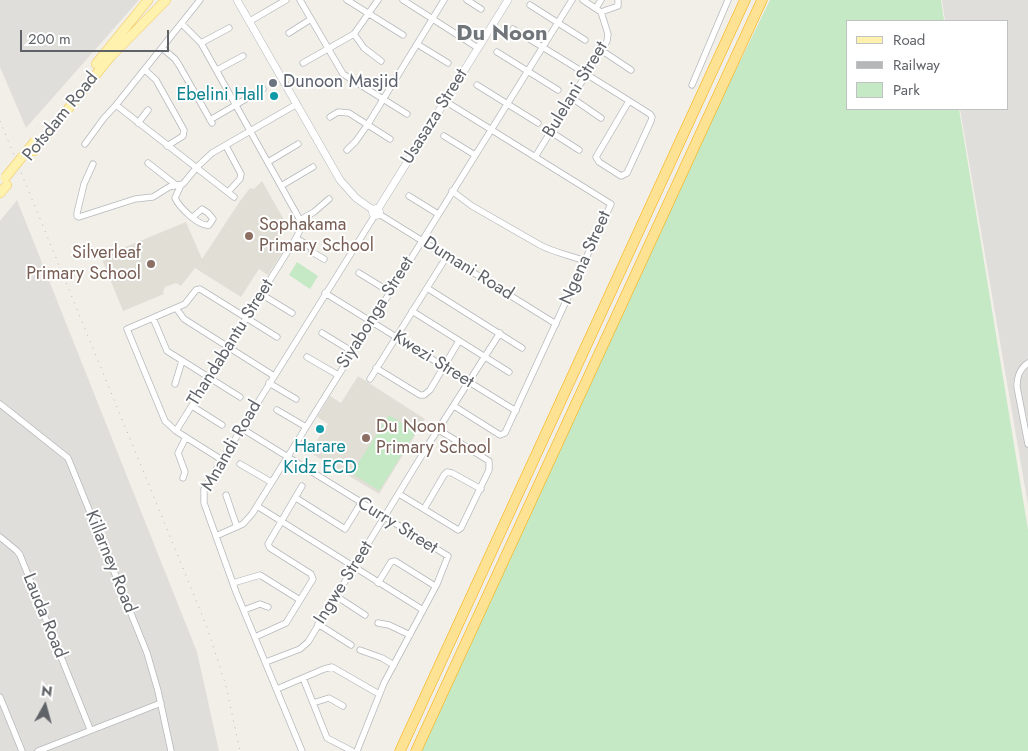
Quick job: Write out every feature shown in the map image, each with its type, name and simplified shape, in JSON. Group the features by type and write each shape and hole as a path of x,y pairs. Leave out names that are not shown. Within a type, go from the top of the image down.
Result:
{"highway":[{"path":"400,751 745,0"},
{"path":"416,751 762,0"},
{"path":"744,38 750,34 767,0"}],"main road":[{"name":"Potsdam Road","path":"0,193 4,182 35,141 148,0"},
{"name":"Potsdam Road","path":"4,182 34,150 111,56 166,0"}],"street":[{"path":"85,144 200,0"},
{"name":"Dumani Road","path":"237,0 340,180 356,198 556,324"},
{"path":"250,21 286,0"},
{"path":"300,0 343,74 407,114"},
{"path":"347,0 403,35"},
{"path":"303,63 354,34 370,14 378,0"},
{"path":"403,0 478,48"},
{"path":"347,150 368,124 444,0"},
{"path":"467,0 481,10"},
{"name":"Usasaza Street","path":"376,212 508,0"},
{"name":"Siyabonga Street","path":"216,536 248,520 572,0"},
{"path":"583,0 598,10 618,6 618,0"},
{"path":"598,10 601,0"},
{"path":"692,84 728,0"},
{"path":"530,5 585,40"},
{"name":"Bulelani Street","path":"535,157 587,74 608,36 598,10"},
{"path":"289,33 311,19"},
{"path":"182,24 201,43 300,220 314,212 329,199"},
{"path":"201,43 229,28"},
{"path":"513,29 629,100 652,117 624,176 619,175 596,159 597,153 629,100"},
{"path":"354,34 364,48 381,61"},
{"path":"417,44 448,63"},
{"path":"162,48 180,65 211,121 263,89"},
{"path":"601,50 631,70"},
{"path":"497,52 558,90"},
{"path":"217,70 243,56"},
{"path":"145,70 156,80 184,130 183,136 167,146"},
{"path":"477,85 538,123"},
{"path":"572,98 601,118"},
{"name":"Ngena Street","path":"445,101 611,204 504,434 500,436 454,406"},
{"path":"193,218 175,199 181,184 212,153 297,104"},
{"path":"116,106 234,197"},
{"path":"138,123 148,110"},
{"path":"330,117 338,112 345,112 390,138"},
{"path":"551,132 580,150"},
{"path":"444,136 475,155"},
{"path":"268,162 298,144"},
{"path":"226,146 241,174 240,179 228,192"},
{"path":"148,163 181,184"},
{"path":"93,164 82,191 77,212 79,218 135,200 153,197 169,187 181,184"},
{"path":"282,186 313,167"},
{"path":"452,191 472,206 540,246 585,261"},
{"path":"408,196 438,214"},
{"name":"Mnandi Road","path":"302,751 233,584 204,503 203,492 376,212"},
{"name":"Thandabantu Street","path":"176,431 296,238 301,228 300,220"},
{"path":"296,238 312,248 312,252 324,259"},
{"path":"370,379 447,256"},
{"path":"359,273 390,292"},
{"path":"427,288 522,348"},
{"path":"127,329 185,304 196,290 200,289 277,337"},
{"name":"Kwezi Street","path":"325,293 516,411"},
{"path":"261,294 292,313"},
{"path":"218,309 222,303"},
{"path":"176,308 184,319 274,376"},
{"path":"412,311 509,372"},
{"path":"153,318 166,349 240,397"},
{"path":"120,326 127,329 163,418 168,425 222,460"},
{"path":"322,333 353,352"},
{"name":"Ingwe Street","path":"266,662 308,642 500,333"},
{"path":"376,368 425,399 459,342"},
{"path":"307,357 338,376"},
{"path":"175,384 182,361"},
{"path":"1028,363 1019,372 1017,387 1028,444"},
{"path":"401,383 405,377"},
{"path":"269,383 296,398"},
{"name":"Killarney Road","path":"0,404 68,458 147,653 161,703 171,751"},
{"path":"192,406 222,425"},
{"path":"277,410 306,427"},
{"name":"Curry Street","path":"241,428 448,556 435,586 379,694 356,751"},
{"path":"399,494 460,529 490,470 490,461 439,430"},
{"path":"183,478 185,472 178,453 186,437"},
{"path":"240,464 271,482"},
{"path":"424,509 447,472 481,489"},
{"path":"255,636 285,624 313,577 269,546 268,542 302,486"},
{"path":"226,495 237,527"},
{"path":"296,498 345,532 361,503"},
{"path":"257,506 423,610"},
{"name":"Lauda Road","path":"0,537 20,555 90,729"},
{"path":"378,583 391,562 395,561 435,586"},
{"path":"233,584 260,576 300,600"},
{"path":"336,596 365,615"},
{"path":"244,610 260,604 268,608"},
{"path":"378,623 389,625 410,634"},
{"path":"318,624 350,645"},
{"path":"360,650 382,658 394,665"},
{"path":"277,689 332,667 379,694"},
{"path":"303,678 327,738 352,751"},
{"path":"0,697 22,751"},
{"path":"313,703 329,698 343,706"},
{"path":"38,751 90,729 161,703"}],"shaded area":[{"path":"0,0 139,0 26,128 0,67"},
{"path":"942,0 1028,0 1028,505 960,110 1008,110 1008,20 945,20"},
{"path":"262,181 287,225 273,247 282,253 268,275 259,269 241,297 195,268 181,286 176,283 165,287 164,294 123,311 101,257 186,222 202,259 250,188 254,189"},
{"path":"17,200 197,652 219,751 0,751 0,221"},
{"name":"Du Noon Primary School","path":"358,376 425,419 379,494 309,452 328,424 317,417 330,396 341,403"}],"green space":[{"path":"770,0 941,0 944,20 846,20 846,110 959,110 1028,530 1028,751 421,751 725,92"},
{"path":"297,262 318,276 310,289 289,275"},
{"path":"389,415 416,432 379,491 352,473"}],"railway":[{"path":"0,121 207,627 226,686 240,751"}],"place":[{"name":"Dunoon Masjid","path":"273,83"},
{"name":"Ebelini Hall","path":"274,96"},
{"name":"Sophakama Primary School","path":"249,236"},
{"name":"Silverleaf Primary School","path":"151,264"},
{"name":"Harare Kidz ECD","path":"320,429"},
{"name":"Du Noon Primary School","path":"366,438"}],"district":[{"name":"Du Noon","path":"502,35"}]}
